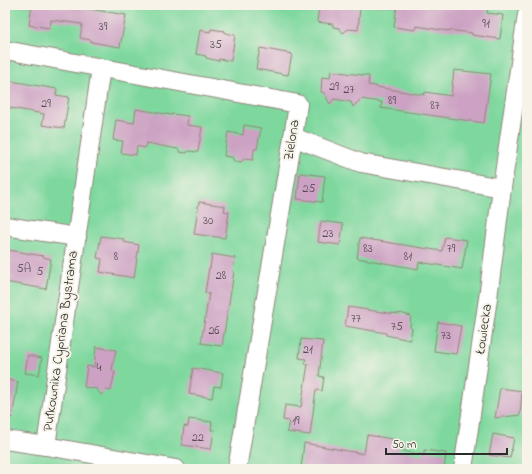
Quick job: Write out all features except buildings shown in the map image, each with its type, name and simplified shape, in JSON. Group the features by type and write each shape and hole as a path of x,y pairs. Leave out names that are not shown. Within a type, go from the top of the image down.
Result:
{"street":[{"name":"Łowiecka","path":"463,469 527,14"},
{"name":"Zielona","path":"5,50 298,104 237,469"},
{"name":"Pułkownika Cypriana Bystrama","path":"46,446 101,68"},
{"path":"293,137 361,163 502,188"},
{"name":"Pułkownika Cypriana Bystrama","path":"5,226 77,237"},
{"path":"5,440 46,446 142,466 176,469"}],"green space":[{"path":"5,5 527,5 527,469 5,469"}]}
